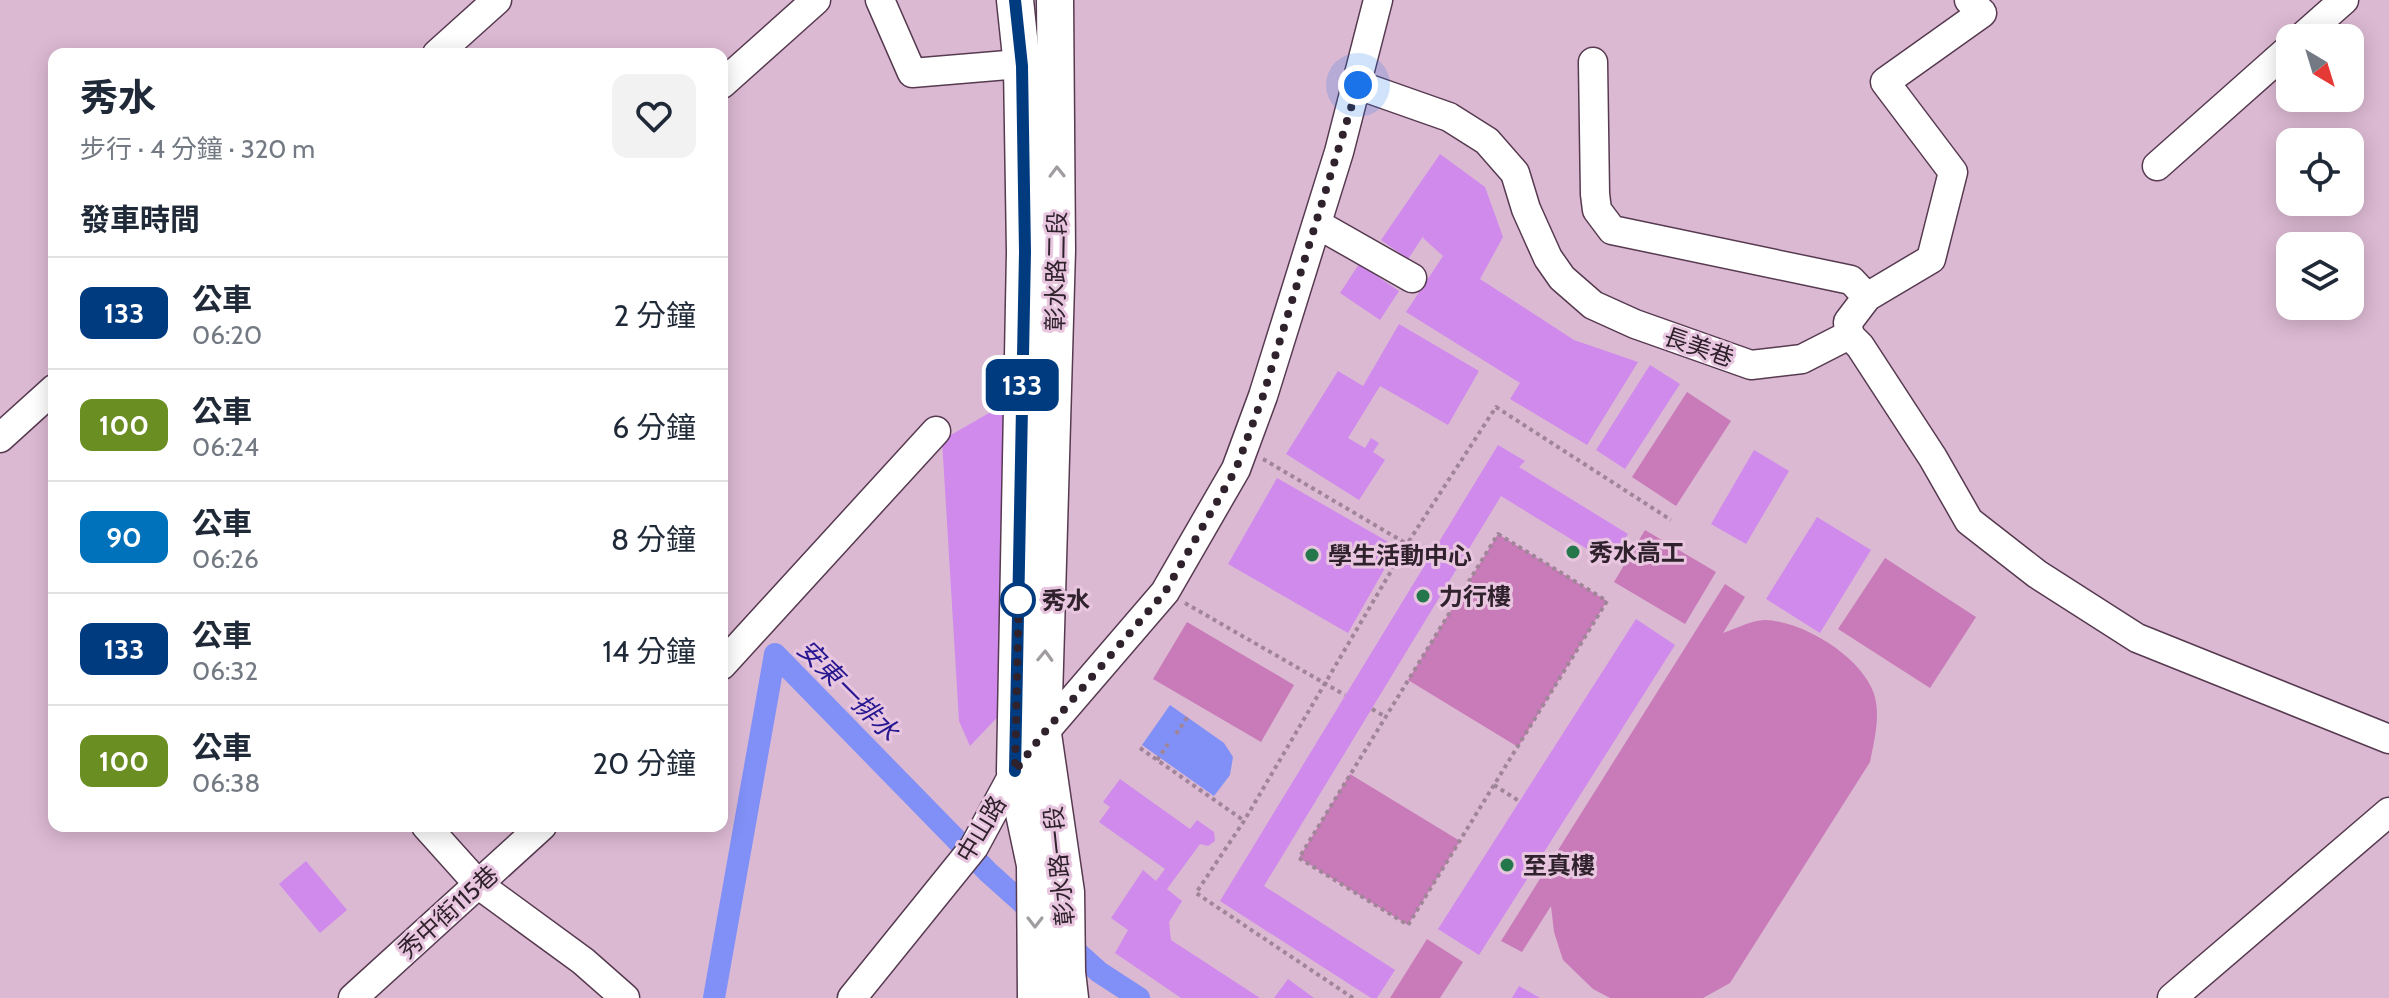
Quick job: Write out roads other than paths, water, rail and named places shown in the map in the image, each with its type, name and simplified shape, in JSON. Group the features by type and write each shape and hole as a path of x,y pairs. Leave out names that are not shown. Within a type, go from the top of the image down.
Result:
{"main road":[{"name":"彰水路二段","path":"1015,0 1039,63"},
{"name":"彰水路二段","path":"1043,734 1039,63 1055,0"},
{"name":"彰水路二段","path":"1015,771 1041,251"},
{"name":"彰水路一段","path":"1043,734 1066,892 1061,989"},
{"name":"彰水路一段","path":"1015,771 1061,989"}],"street":[{"path":"444,48 497,0"},
{"path":"728,79 816,0"},
{"path":"880,0 912,73 1039,63"},
{"name":"中山路","path":"852,998 974,847 1015,771 1043,734 1165,592 1221,497 1263,396 1358,85 1378,0"},
{"path":"2317,24 2344,0"},
{"path":"1976,6 1885,82 1953,172 1931,259 1867,297 1848,322 1849,335 1860,346 1933,458 1969,521 2037,574 2137,638 2389,739"},
{"path":"2157,166 2276,60"},
{"path":"1593,62 1595,194 1597,210 1612,230 1851,280 1867,297"},
{"name":"長美巷","path":"1358,85 1449,117 1487,141 1515,173 1526,209 1548,258 1562,278 1593,305 1635,324 1751,365 1802,359 1849,335"},
{"path":"1317,224 1412,278"},
{"path":"0,438 48,402"},
{"path":"728,660 755,626 936,431"},
{"path":"2172,998 2389,812"},
{"path":"431,832 479,885 583,961 625,998"},
{"name":"秀中街115巷","path":"353,998 536,832"}],"water":[{"path":"1170,705 1224,743 1233,757 1230,775 1214,796 1142,745"}],"waterway":[{"name":"安東一排水","path":"714,998 775,654 988,872 1099,972 1139,998"}],"place":[{"name":"秀水高工","path":"1573,552"},
{"name":"學生活動中心","path":"1312,555"},
{"name":"力行樓","path":"1423,596"},
{"name":"秀水","path":"1018,600"},
{"name":"至真樓","path":"1507,865"}]}
